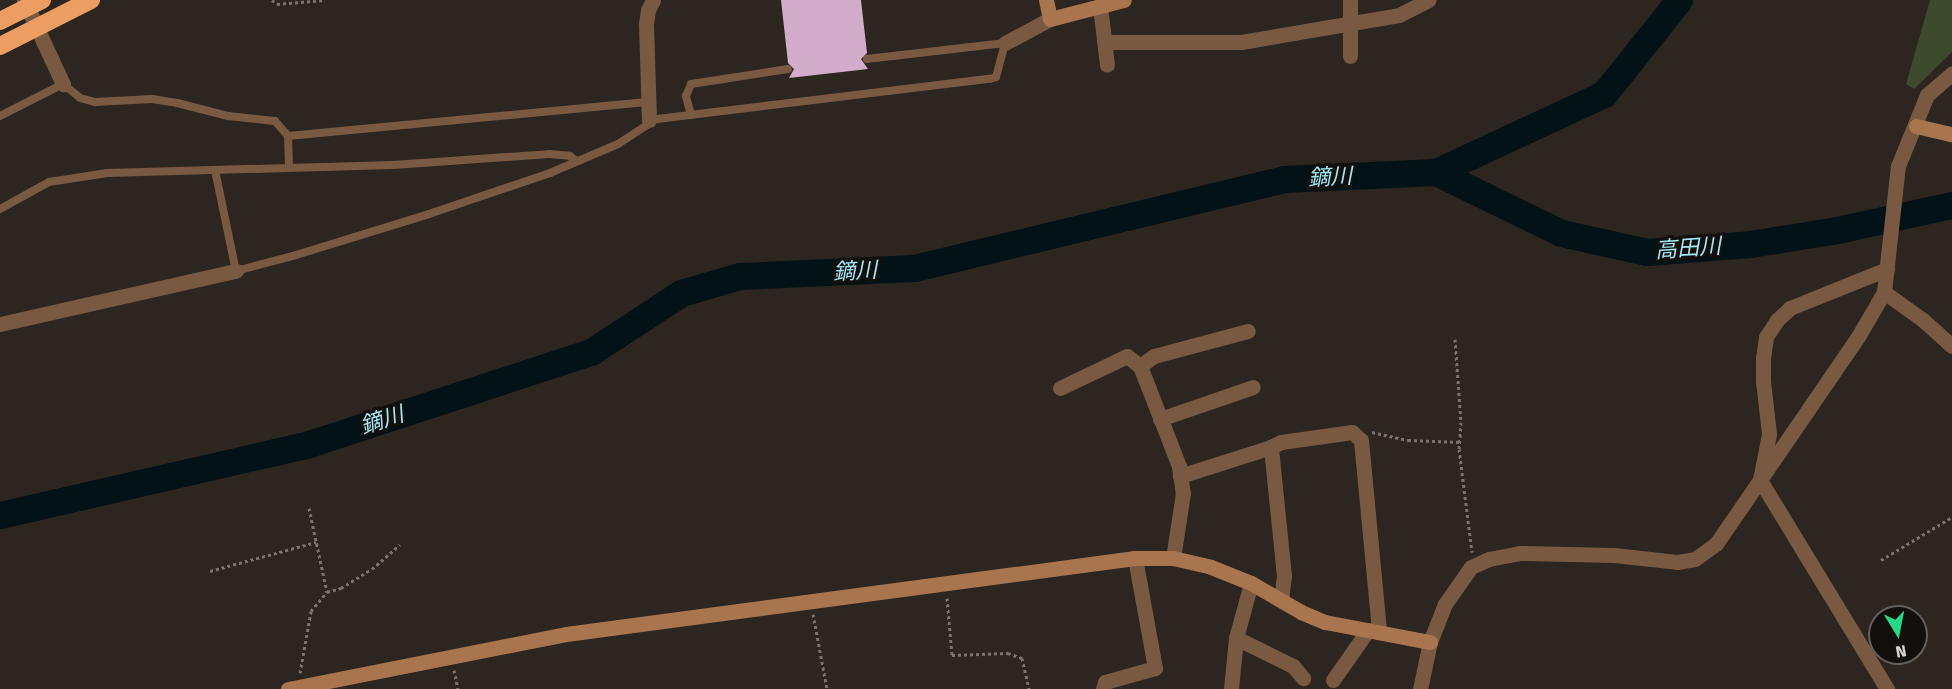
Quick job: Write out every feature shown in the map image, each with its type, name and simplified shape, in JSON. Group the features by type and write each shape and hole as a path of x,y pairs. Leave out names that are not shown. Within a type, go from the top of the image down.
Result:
{"highway":[{"path":"0,46 91,0"},
{"path":"0,21 31,2"}],"street":[{"path":"649,120 646,24 652,0"},
{"path":"1046,0 1050,19"},
{"path":"1005,43 1050,19 1124,0"},
{"path":"1350,0 1350,56"},
{"path":"1105,42 1241,42 1399,15 1428,0"},
{"path":"31,2 35,27 63,84"},
{"path":"1100,6 1107,65"},
{"path":"1420,689 1430,642 1445,604 1459,581 1474,566 1520,553 1614,555 1677,562 1695,559 1716,544 1859,335 1884,292 1898,166 1928,95 1952,73"},
{"path":"1916,126 1952,134"},
{"path":"1887,266 1790,308 1766,337 1762,358 1769,434 1760,480 1887,689"},
{"path":"0,324 236,271"},
{"path":"1884,292 1923,320 1952,346"},
{"path":"1140,366 1154,356 1248,331"},
{"path":"1060,388 1126,356 1140,366 1180,476 1183,493 1173,558"},
{"path":"1160,419 1254,387"},
{"path":"1180,476 1281,442 1352,432 1361,440 1374,631 1333,680"},
{"path":"1271,447 1284,576 1281,600"},
{"path":"293,688 566,634 1135,558 1173,558 1211,567 1251,583 1325,622 1430,642"},
{"path":"1103,689 1105,682 1155,668 1135,558"},
{"path":"1231,689 1236,638 1251,583"},
{"path":"1236,638 1293,666 1303,678"}],"lane":[{"path":"215,170 236,271 429,214 576,161 618,144 647,125 649,120 990,79 996,77 1005,43 867,58"},
{"path":"691,115 686,96 691,84 788,69"},
{"path":"0,116 63,84 80,98 95,102 152,99 228,116 275,121 288,136 289,166"},
{"path":"288,136 649,102"},
{"path":"0,209 37,188 61,180 107,173 289,166 393,165 549,154 570,156 576,161"}],"path":[{"path":"272,0 277,4 325,0"},
{"path":"1455,339 1460,442 1474,566"},
{"path":"1352,432 1370,432 1408,440 1460,442"},
{"path":"309,508 327,592"},
{"path":"1881,560 1952,517"},
{"path":"210,572 316,542"},
{"path":"293,688 311,611 327,592 341,588 372,568 400,545"},
{"path":"946,583 952,655 1008,653 1022,658 1029,689"},
{"path":"811,601 826,689"},
{"path":"451,656 458,689"}],"green space":[{"path":"1930,0 1952,0 1952,52 1914,89 1906,84"}],"building":[{"path":"781,0 861,0 867,53 861,59 868,69 789,78 794,69 788,63"}],"waterway":[{"name":"鏑川","path":"0,515 309,444 591,352 681,293 740,276 914,268 1284,179 1436,172 1604,94 1679,0"},
{"name":"高田川","path":"1436,172 1561,233 1647,252 1750,244 1837,230 1952,205"}]}
